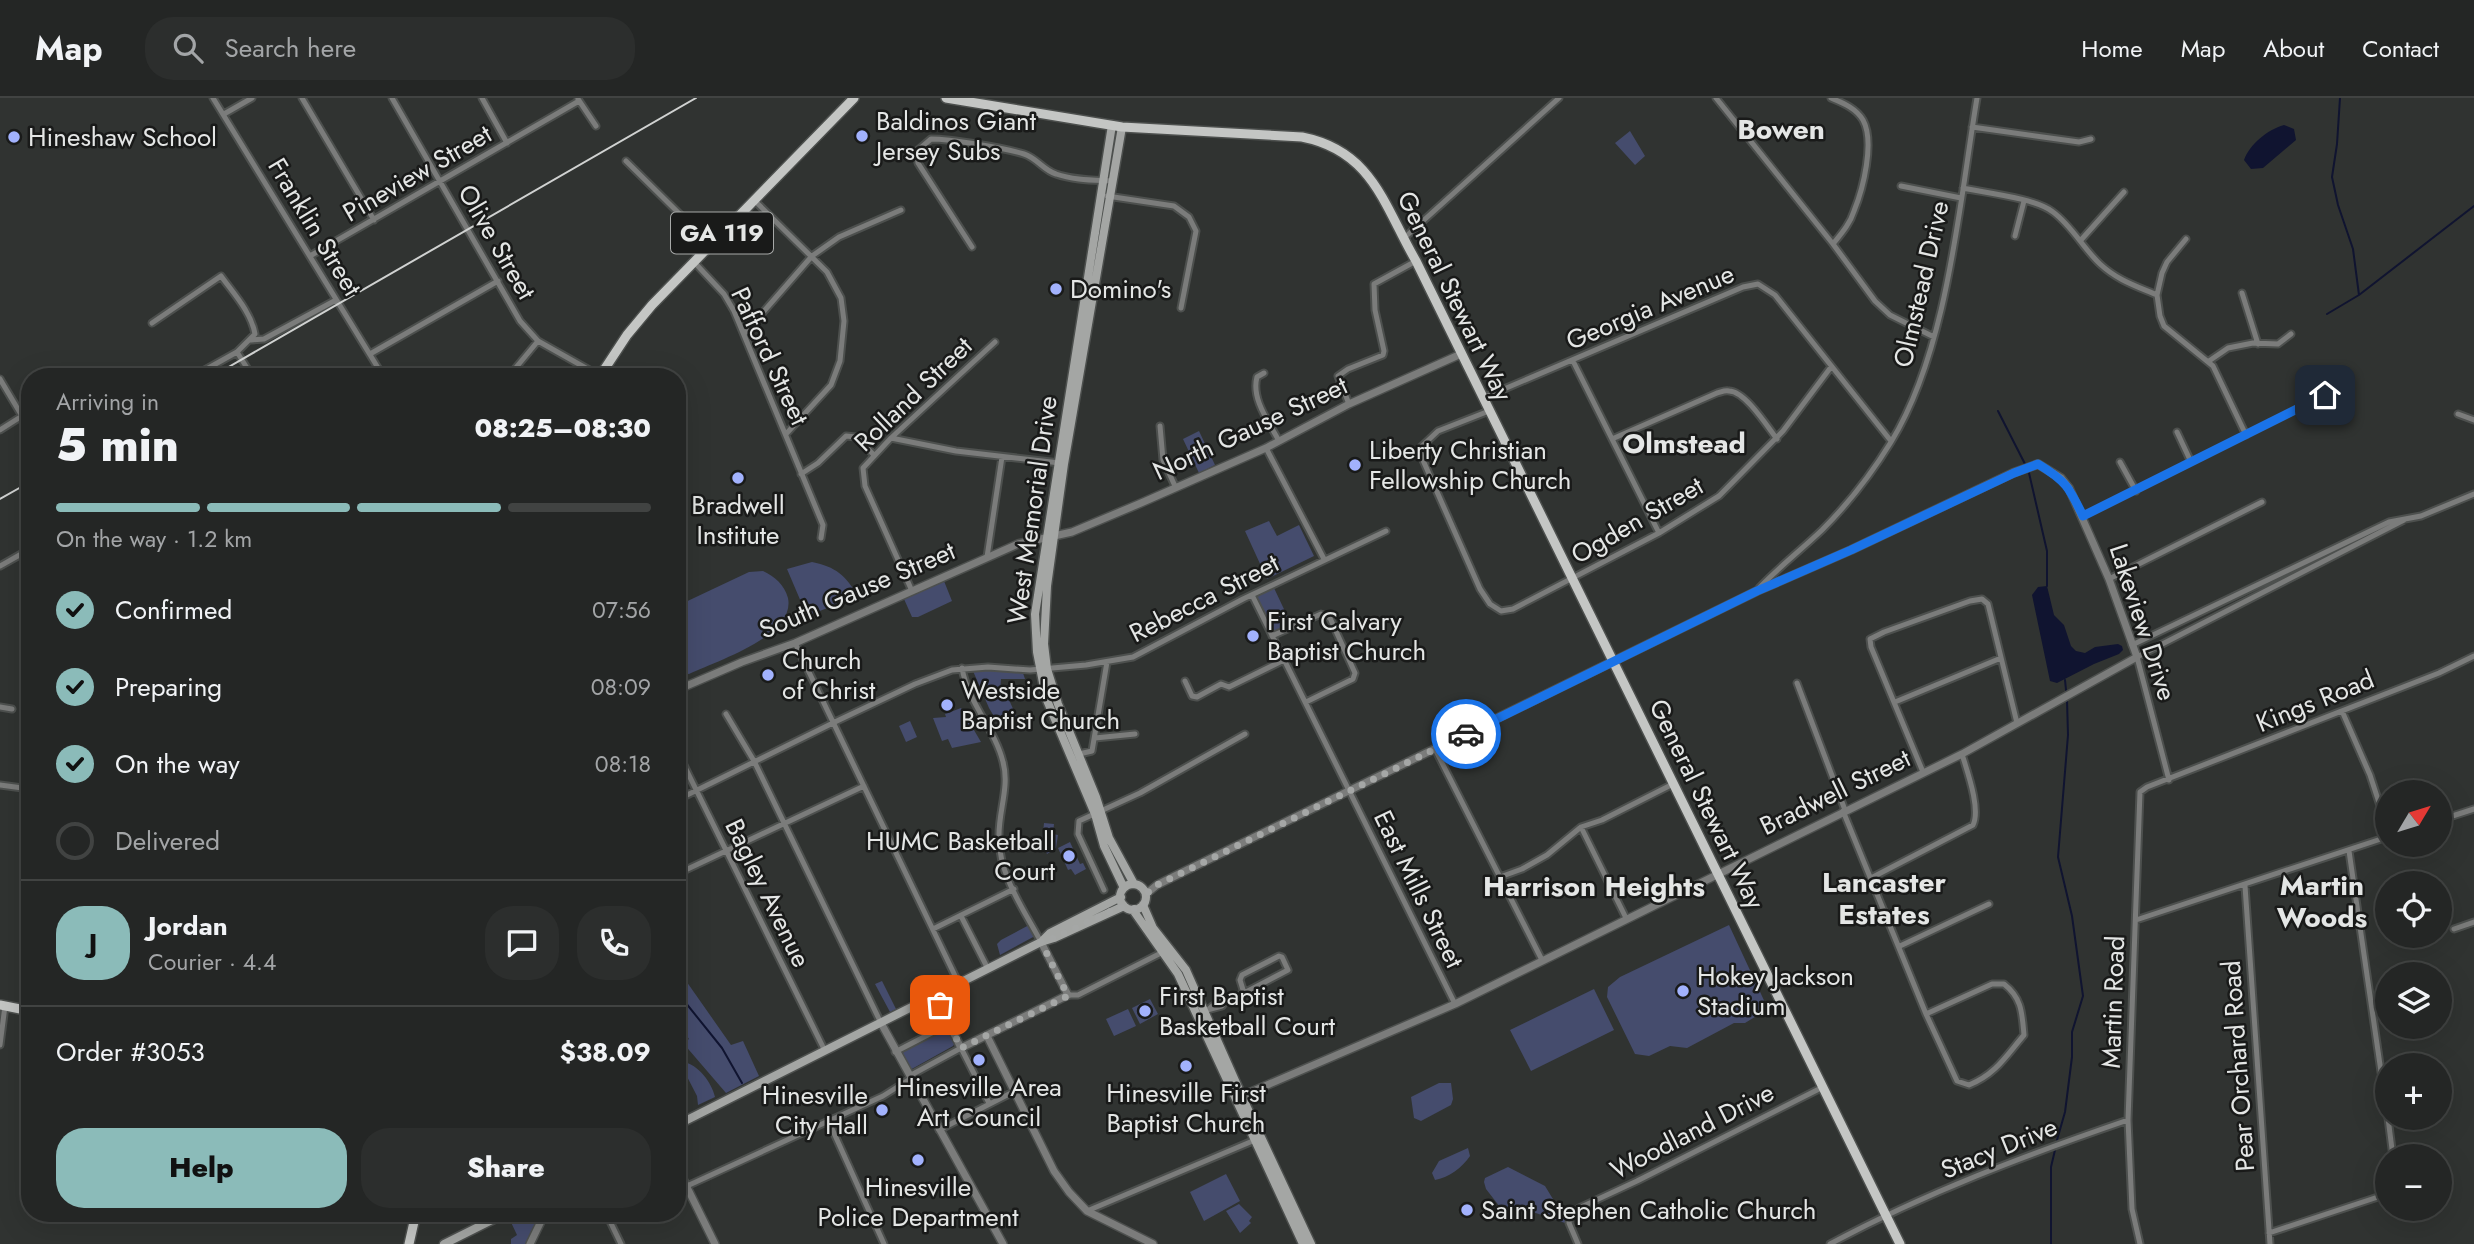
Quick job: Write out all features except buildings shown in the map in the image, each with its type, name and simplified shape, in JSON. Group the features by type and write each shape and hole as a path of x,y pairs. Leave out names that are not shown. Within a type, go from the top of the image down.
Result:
{"main road":[{"name":"GA 119","path":"605,368 642,316 854,98"},
{"name":"General Stewart Way","path":"946,98 1117,126 1290,136 1324,143 1349,156 1367,173 1416,261 1900,1244"},
{"name":"West Memorial Drive","path":"1117,126 1050,537 1044,644 1039,670 1046,698 1115,850 1141,889"},
{"name":"West Memorial Drive","path":"1039,670 1058,704 1079,754 1098,813 1101,839 1129,908 1178,974 1240,1097"},
{"path":"1041,942 1050,933 1122,892 1141,889 1143,905 1153,928 1186,970 1207,1010 1240,1097 1303,1244"},
{"path":"686,1120 1041,942 1143,905"},
{"path":"2,1005 21,1009"},
{"path":"1259,1139 1311,1244"},
{"path":"409,1244 414,1222"},
{"path":"444,1244 488,1222"}],"street":[{"name":"Franklin Street","path":"213,98 378,368"},
{"path":"224,114 251,98"},
{"path":"302,98 374,220"},
{"name":"Olive Street","path":"392,98 520,321 538,341 586,368"},
{"path":"482,98 507,143"},
{"path":"1403,239 1559,98"},
{"path":"1716,98 1875,301 1890,315 1934,337"},
{"path":"1832,98 1855,110 1863,120 1868,135 1866,172 1854,213 1833,244"},
{"name":"Olmstead Drive","path":"1757,591 1775,571 1823,529 1858,488 1891,441 1915,391 1934,337 1952,252 1977,98"},
{"path":"579,99 596,126"},
{"name":"Pineview Street","path":"310,256 579,99"},
{"path":"1972,127 2079,142 2091,139"},
{"path":"972,247 919,163 917,151 927,141 936,139 1024,154 1056,174 1069,178 1107,181"},
{"path":"626,161 711,245"},
{"path":"1901,186 1961,198"},
{"path":"1964,188 2024,201 2052,211 2113,275 2157,295"},
{"path":"2081,240 2124,192"},
{"path":"1105,195 1174,205 1189,218 1196,231 1181,308"},
{"path":"754,200 813,256 827,272 841,298 844,321 840,361 831,385 786,434"},
{"path":"2015,236 2024,201"},
{"path":"744,334 813,256 839,237 901,210"},
{"path":"2186,239 2162,272 2157,305 2164,326 2213,366 2246,435"},
{"path":"1349,404 1338,376 1348,369 1383,355 1384,351 1374,284 1416,261"},
{"name":"Pafford Street","path":"694,262 724,294 744,334 823,525 821,538"},
{"path":"152,323 221,276 254,324 255,334 237,352 208,368"},
{"path":"370,354 498,281"},
{"name":"Georgia Avenue","path":"1483,398 1742,287 1758,284 1775,295 1891,441"},
{"path":"2242,293 2258,344"},
{"path":"251,340 264,339 336,300"},
{"path":"2209,361 2228,348 2278,344 2291,334"},
{"path":"516,368 538,341"},
{"name":"Rolland Street","path":"912,591 864,481 863,468 891,438 995,342"},
{"path":"237,352 245,368"},
{"name":"North Gause Street","path":"1050,537 1090,525 1266,448 1349,404 1461,354"},
{"path":"1573,361 1659,533"},
{"name":"Ogden Street","path":"1489,411 1438,432 1420,448 1480,589 1490,604 1501,611 1513,609 1571,580 1659,533 1719,496 1777,439 1831,367"},
{"path":"1264,373 1258,377 1255,386 1258,401 1279,441"},
{"path":"0,379 21,414"},
{"path":"1612,439 1729,390 1738,393 1747,401 1777,439"},
{"path":"2083,516 2325,395"},
{"path":"2458,414 2474,419"},
{"path":"0,430 21,417"},
{"path":"1160,426 1163,460 1175,486"},
{"path":"2177,432 2191,462"},
{"name":"Pafford Street","path":"802,474 818,463 846,436 856,437 874,455"},
{"path":"891,438 1002,457 1061,463"},
{"path":"1266,448 1324,559"},
{"path":"987,557 1002,457"},
{"path":"2120,462 2136,491"},
{"name":"Lakeview Drive","path":"1757,591 2038,464 2060,478 2069,488 2083,516 2137,657 2169,780"},
{"name":"Bradwell Street","path":"2132,645 2389,522 2437,511 2474,494"},
{"path":"2109,579 2262,502"},
{"name":"Bradwell Street","path":"1240,1097 1455,1004 1962,754 2137,657 2404,520"},
{"name":"Rebecca Street","path":"686,796 915,684 962,668 1039,670 1133,657 1324,559 1387,531"},
{"name":"South Gause Street","path":"686,686 795,643 987,557 1032,540 1050,537"},
{"path":"0,566 21,554"},
{"path":"1141,889 1157,885 1757,591"},
{"name":"East Mills Street","path":"1252,595 1455,1004"},
{"path":"1923,772 1870,639 1970,601 1982,599 1988,604 2017,723"},
{"path":"1272,636 1321,614 1329,618 1355,673 1350,680 1306,702"},
{"path":"795,643 959,984"},
{"name":"Kings Road","path":"2169,780 2439,673 2474,656"},
{"path":"1895,702 2001,658"},
{"path":"1185,681 1192,696 1197,697 1221,684 1229,687 1284,660"},
{"path":"1079,754 1092,751 1107,662"},
{"path":"962,668 969,691 1004,765 1006,785 999,825 1000,859 1068,996"},
{"path":"1797,683 1871,878 1926,1014 1957,1081 1969,1085 1982,1080 2005,1060 2024,1035 2021,1006 2017,997 2004,984 1992,984 1926,1014"},
{"path":"0,707 12,709"},
{"path":"2342,711 2375,790"},
{"path":"726,714 754,761 895,1052 1003,1244"},
{"path":"1095,737 1135,734"},
{"path":"1104,890 1078,834 1079,821 1245,734"},
{"path":"1435,748 1542,960"},
{"path":"1871,878 1973,825 1976,819 1975,804 1962,754"},
{"name":"Bagley Avenue","path":"686,769 825,1051"},
{"name":"Martin Road","path":"2140,1244 2132,1209 2128,1120 2140,792 2169,780"},
{"path":"1500,877 1547,855 1581,827 1602,820 1673,784"},
{"path":"0,785 21,788"},
{"path":"686,869 864,786"},
{"path":"2452,816 2474,809"},
{"path":"1581,827 1626,918"},
{"path":"2136,920 2375,841"},
{"path":"2348,851 2378,1053"},
{"name":"Pear Orchard Road","path":"2245,886 2270,1244"},
{"path":"933,929 1014,889"},
{"path":"1900,946 1989,904"},
{"path":"961,916 988,969"},
{"path":"2454,929 2474,922"},
{"path":"715,1244 687,1186 883,1096 910,1079 913,1074 961,1048 1068,996 1078,995 1163,952"},
{"path":"1207,1010 1222,1006 1288,970 1282,957 1279,956 1242,975 1240,985 1244,993"},
{"path":"935,996 989,1103"},
{"path":"0,1045 2,1005"},
{"path":"895,1052 949,1024"},
{"path":"987,1036 1054,1171 1069,1192 1087,1211 1153,1244"},
{"name":"Woodland Drive","path":"1578,1244 1569,1223 1570,1216 1579,1208 1823,1087"},
{"path":"939,1130 1015,1091"},
{"name":"Stacy Drive","path":"1830,1244 1841,1241 1886,1215 2032,1153 2128,1120"},
{"path":"829,1122 884,1244"},
{"path":"1087,1211 1259,1139"},
{"path":"2269,1233 2375,1198"},
{"path":"530,1244 541,1222"},
{"path":"611,1222 621,1244"}],"shaded area":[{"path":"2284,125 2294,129 2296,140 2263,168 2251,169 2244,160 2250,148 2265,134"},
{"path":"1630,131 1645,156 1635,165 1615,143"},
{"path":"1199,431 1215,465 1199,473 1183,439"},
{"path":"1269,521 1277,536 1299,525 1314,556 1267,579 1245,531"},
{"path":"812,562 839,573 858,596 807,616 787,569"},
{"path":"763,571 784,589 788,598 787,612 780,624 752,645 686,674 686,602 749,572"},
{"path":"944,581 952,601 918,617 912,617 904,599"},
{"path":"2047,586 2054,615 2064,625 2071,646 2076,651 2085,653 2095,647 2118,644 2123,650 2057,683 2050,681 2032,595 2038,587"},
{"path":"1274,588 1291,624 1273,634 1255,597"},
{"path":"973,671 1023,673 1025,679 1001,679 1000,692 1007,695 1017,718 1003,724 1005,729 1002,730"},
{"path":"961,708 981,742 952,748 948,739 942,741 933,718 946,717 945,714"},
{"path":"910,721 917,737 906,742 899,726"},
{"path":"1044,823 1054,824 1053,834 1058,835 1056,848 1047,854 1042,843"},
{"name":"HUMC Basketball Court","path":"1070,842 1080,864 1083,863 1086,869 1075,875 1071,869 1068,870 1058,848"},
{"path":"1029,925 1035,936 1000,955 997,944"},
{"name":"Hokey Jackson Stadium","path":"1729,925 1768,1009 1745,1023 1734,1023 1687,1048 1670,1046 1649,1056 1635,1054 1607,997 1608,987 1620,977"},
{"path":"686,981 731,1045 743,1041 759,1076 726,1093 686,1046 689,1039 686,1035"},
{"path":"882,981 896,1009 890,1012 875,984"},
{"path":"1594,989 1614,1030 1531,1071 1510,1030"},
{"name":"First Baptist Basketball Court","path":"1150,999 1158,1014 1140,1024 1132,1008"},
{"path":"1128,1009 1136,1026 1114,1036 1106,1019"},
{"path":"942,1031 949,1031 955,1043 953,1046 910,1070 901,1052"},
{"path":"686,1063 694,1066 703,1075 715,1097 698,1105 697,1096 686,1075"},
{"path":"1439,1083 1451,1083 1451,1105 1421,1121 1414,1118 1411,1097"},
{"path":"1468,1148 1470,1156 1463,1164 1450,1174 1435,1180 1432,1173 1439,1161"},
{"path":"1508,1167 1545,1186 1567,1222 1518,1207 1500,1207 1484,1182 1485,1178"},
{"path":"1226,1174 1240,1201 1204,1221 1190,1192"},
{"path":"1239,1204 1252,1217 1249,1221 1251,1223 1240,1233 1226,1211"},
{"path":"511,1222 536,1222 528,1244 511,1244 511,1239 517,1235"}],"waterway":[{"path":"2340,98 2332,177 2353,249 2359,295"},
{"path":"2327,314 2359,295 2474,206"},
{"path":"1998,411 2025,464"},
{"path":"2029,473 2047,551 2047,586"},
{"path":"2065,680 2066,690"},
{"path":"2057,1140 2065,1112 2072,1057 2072,1032 2083,996 2072,916 2058,857 2068,735 2067,700"},
{"path":"686,1003 722,1048 742,1083"},
{"path":"2051,1244 2051,1167 2055,1150"}],"railway":[{"path":"227,368 696,98"},
{"path":"0,499 21,487"}],"way so far":[{"path":"940,1005 961,1048 1068,996 1041,942 1118,908 1140,908 1146,894 1157,885 1466,734"}],"place":[{"name":"Baldinos Giant Jersey Subs","path":"862,136"},
{"name":"Hineshaw School","path":"14,137"},
{"name":"Domino's","path":"1056,289"},
{"name":"Liberty Christian Fellowship Church","path":"1355,465"},
{"name":"Bradwell Institute","path":"738,478"},
{"name":"First Calvary Baptist Church","path":"1253,636"},
{"name":"Church of Christ","path":"768,675"},
{"name":"Westside Baptist Church","path":"947,705"},
{"name":"HUMC Basketball Court","path":"1069,856"},
{"name":"Hokey Jackson Stadium","path":"1683,991"},
{"name":"First Baptist Basketball Court","path":"1145,1011"},
{"name":"Hinesville Area Art Council","path":"979,1060"},
{"name":"Hinesville First Baptist Church","path":"1186,1066"},
{"name":"Hinesville City Hall","path":"882,1110"},
{"name":"Hinesville Police Department","path":"918,1160"},
{"name":"Saint Stephen Catholic Church","path":"1467,1210"}],"district":[{"name":"Bowen","path":"1781,129"},
{"name":"Olmstead","path":"1684,443"},
{"name":"Harrison Heights","path":"1594,886"},
{"name":"Lancaster Estates","path":"1884,898"},
{"name":"Martin Woods","path":"2322,901"}],"route":[{"path":"1466,734 1757,591 2014,473 2038,464 2060,478 2069,488 2083,516 2325,395"}]}
